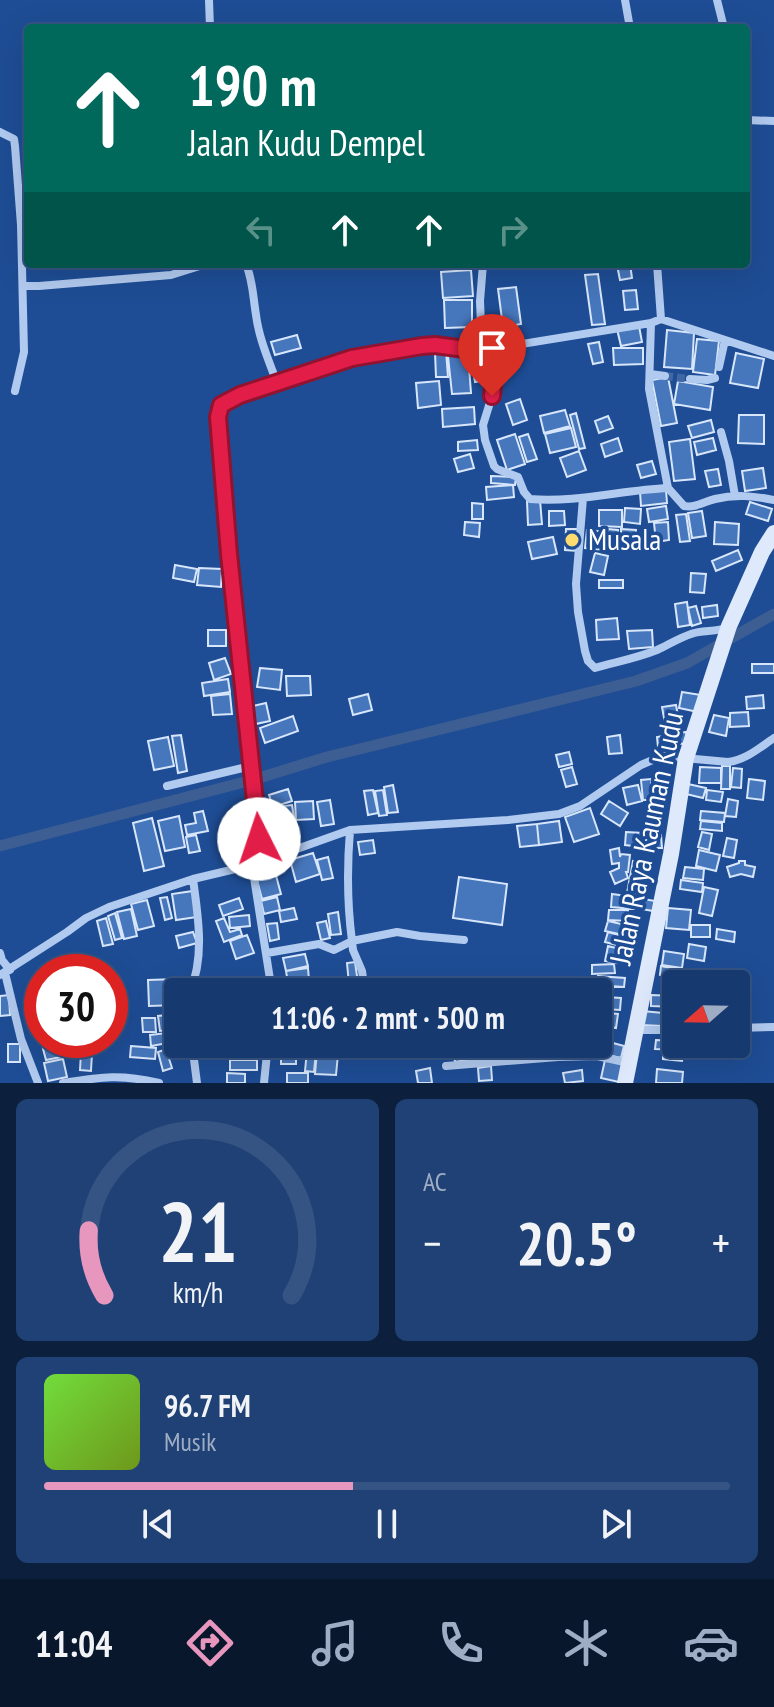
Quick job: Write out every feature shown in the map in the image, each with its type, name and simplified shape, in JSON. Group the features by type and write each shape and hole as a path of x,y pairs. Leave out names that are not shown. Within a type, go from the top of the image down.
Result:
{"street":[{"path":"209,0 210,24"},
{"path":"625,0 629,24"},
{"path":"717,0 723,24"},
{"path":"750,120 774,121"},
{"path":"0,132 14,139 15,146 24,352 15,391"},
{"path":"23,286 171,275 193,268"},
{"path":"247,268 254,290 260,338 277,383"},
{"path":"482,348 483,268"},
{"path":"657,268 661,319"},
{"path":"270,978 257,863 255,790 229,554 218,417 221,405 352,358 422,346 497,348 661,319 774,356"},
{"path":"651,323 651,399 668,488 684,506 693,507 735,496 752,495 774,500"},
{"path":"719,367 725,340"},
{"path":"497,348 492,396 483,425 485,440 494,466 518,477 530,499 583,498 668,488"},
{"path":"650,374 665,376"},
{"path":"690,379 715,378"},
{"path":"721,432 735,496"},
{"path":"583,498 576,584 585,651 588,661 595,668 640,656 695,632 719,631 729,626 762,552 774,533"},
{"name":"Jalan Raya Kauman Kudu","path":"625,1083 671,854 686,758 729,626"},
{"path":"5,973 86,918 109,907 193,879 257,863 350,830 559,814 580,806 655,758 736,761 774,738"},
{"path":"167,786 251,770"},
{"path":"350,830 348,914 353,950 363,978"},
{"path":"193,879 199,952 195,978"},
{"path":"267,953 319,944 334,950 352,941 397,932 464,940"},
{"path":"0,953 21,1039 38,1083"},
{"path":"750,1028 774,1027"},
{"path":"635,1030 662,1030"},
{"path":"446,1066 597,1056 629,1063"},
{"path":"185,1083 197,1082 194,1058"},
{"path":"264,1083 267,1058"},
{"path":"63,1083 119,1076 159,1083"}],"building":[{"path":"618,268 631,268 632,278 620,280"},
{"path":"471,270 473,296 443,298 441,272"},
{"path":"598,274 605,324 592,325 585,275"},
{"path":"516,287 521,324 503,327 498,289"},
{"path":"636,290 638,309 625,310 623,291"},
{"path":"444,300 472,300 472,327 445,328"},
{"path":"639,326 642,342 621,346 617,329"},
{"path":"667,330 694,333 692,369 664,367"},
{"path":"297,335 301,348 275,355 271,342"},
{"path":"697,339 719,341 715,375 693,372"},
{"path":"599,342 603,362 593,364 588,344"},
{"path":"613,348 643,348 643,364 614,365"},
{"path":"446,351 448,377 436,377 435,352"},
{"path":"736,353 764,359 758,388 730,383"},
{"path":"468,354 471,393 452,394 448,356"},
{"path":"482,362 486,380 475,382 472,364"},
{"path":"668,377 677,423 661,426 652,380"},
{"path":"439,381 441,405 418,408 416,383"},
{"path":"678,381 713,387 710,410 674,404"},
{"path":"520,399 527,420 513,425 506,404"},
{"path":"474,407 475,424 443,427 442,409"},
{"path":"565,410 570,426 544,433 540,416"},
{"path":"576,413 585,448 579,449 570,415"},
{"path":"739,415 764,415 764,444 738,443"},
{"path":"608,416 613,428 599,433 595,421"},
{"path":"711,420 714,432 692,438 688,426"},
{"path":"571,428 576,447 550,453 545,434"},
{"path":"515,434 525,464 507,470 497,440"},
{"path":"528,434 537,459 527,462 519,437"},
{"path":"618,438 622,451 605,457 601,444"},
{"path":"713,438 716,450 697,455 694,442"},
{"path":"690,439 695,479 674,481 669,442"},
{"path":"477,440 478,450 458,451 458,442"},
{"path":"579,451 586,470 567,477 560,458"},
{"path":"470,454 474,468 458,472 454,459"},
{"path":"652,461 656,474 641,478 637,465"},
{"path":"763,468 766,488 745,491 742,471"},
{"path":"718,469 721,485 709,487 705,471"},
{"path":"491,476 516,477 515,485 491,483"},
{"path":"513,485 514,497 487,500 486,487"},
{"path":"666,490 667,503 641,506 640,492"},
{"path":"540,500 542,524 528,525 527,501"},
{"path":"750,502 772,509 768,521 746,514"},
{"path":"472,503 483,504 483,519 472,519"},
{"path":"666,506 668,519 649,522 647,509"},
{"path":"625,508 641,509 640,524 624,522"},
{"path":"599,510 622,510 622,527 599,526"},
{"path":"549,511 564,511 565,525 549,526"},
{"path":"702,511 706,536 692,538 688,513"},
{"path":"686,514 690,541 680,542 676,515"},
{"path":"465,522 480,523 479,537 464,535"},
{"path":"668,522 669,540 656,542 654,523"},
{"path":"715,522 739,524 738,545 714,544"},
{"name":"Musala","path":"566,529 578,529 578,551 565,550"},
{"path":"608,529 618,530 617,550 607,549"},
{"path":"621,529 636,530 635,548 621,548"},
{"path":"587,530 607,532 605,550 585,548"},
{"path":"553,537 557,554 532,559 528,542"},
{"path":"738,550 742,560 716,571 712,561"},
{"path":"595,553 608,556 604,575 590,572"},
{"path":"175,565 197,569 194,582 173,578"},
{"path":"199,568 222,569 221,587 197,585"},
{"path":"691,573 706,574 704,593 690,592"},
{"path":"599,580 623,580 623,588 599,588"},
{"path":"687,602 690,625 678,627 675,604"},
{"path":"717,605 718,616 703,618 702,607"},
{"path":"696,606 701,623 692,626 688,608"},
{"path":"617,618 619,639 597,640 596,620"},
{"path":"208,630 226,630 226,646 208,646"},
{"path":"652,630 653,647 629,649 627,631"},
{"path":"225,658 231,674 214,680 209,663"},
{"path":"752,664 774,664 774,673 752,673"},
{"path":"260,668 282,670 280,690 257,687"},
{"path":"286,676 310,676 311,695 287,696"},
{"path":"228,679 230,692 204,696 202,683"},
{"path":"682,692 701,695 698,712 679,708"},
{"path":"230,694 232,714 213,715 211,696"},
{"path":"368,694 372,710 353,715 349,699"},
{"path":"763,695 764,708 747,709 746,697"},
{"path":"266,703 270,721 251,725 248,707"},
{"path":"676,705 679,721 665,723 662,707"},
{"path":"748,712 749,726 730,727 730,713"},
{"path":"714,715 729,718 726,736 709,732"},
{"path":"293,716 298,731 265,743 260,728"},
{"path":"686,732 688,743 658,747 657,737"},
{"path":"181,735 187,771 178,773 172,736"},
{"path":"620,735 622,753 609,754 607,737"},
{"path":"168,737 174,766 154,770 148,741"},
{"path":"569,752 572,764 559,767 556,755"},
{"path":"722,766 730,766 730,789 721,789"},
{"path":"572,767 577,784 566,787 561,770"},
{"path":"700,767 721,768 721,783 699,783"},
{"path":"733,768 742,769 741,788 731,787"},
{"path":"651,779 653,800 643,800 641,780"},
{"path":"655,779 664,779 665,796 655,797"},
{"path":"749,779 765,781 763,800 747,798"},
{"path":"688,784 706,788 703,798 686,794"},
{"path":"393,785 398,812 388,813 384,787"},
{"path":"638,785 642,801 627,805 623,788"},
{"path":"288,789 292,801 273,807 269,795"},
{"path":"373,790 378,813 368,815 364,791"},
{"path":"383,790 387,815 379,816 375,791"},
{"path":"707,790 723,792 721,802 706,800"},
{"path":"728,799 738,801 736,817 725,816"},
{"path":"330,800 334,824 321,826 317,802"},
{"path":"313,801 314,819 296,820 295,802"},
{"path":"609,801 628,813 620,826 601,814"},
{"path":"292,805 295,824 279,826 277,807"},
{"path":"244,806 245,832 235,833 234,807"},
{"path":"271,806 274,831 261,833 258,808"},
{"path":"590,808 599,834 574,842 565,817"},
{"path":"203,811 208,831 187,835 185,825 196,823 194,813"},
{"path":"701,811 725,813 724,822 700,820"},
{"path":"179,816 185,847 165,851 158,821"},
{"path":"152,818 164,866 144,871 133,823"},
{"path":"559,821 562,842 539,845 537,824"},
{"path":"701,821 722,823 722,831 700,829"},
{"path":"537,824 539,845 520,847 517,826"},
{"path":"626,832 643,833 642,847 625,845"},
{"path":"702,832 712,834 709,850 698,847"},
{"path":"196,835 200,851 189,853 186,837"},
{"path":"646,835 661,835 662,848 646,848"},
{"path":"727,838 737,840 734,858 723,856"},
{"path":"373,840 375,853 360,855 358,842"},
{"path":"619,848 620,857 621,854 630,855 626,872 628,878 615,884 610,872 619,868 619,863 612,864 610,850"},
{"path":"699,850 720,855 716,871 696,866"},
{"path":"313,853 320,874 296,882 290,860"},
{"path":"328,857 333,878 322,880 317,860"},
{"path":"633,861 641,863 635,894 627,893"},
{"path":"739,861 755,867 753,877 741,874 730,877 727,867"},
{"path":"685,867 704,869 703,880 683,878"},
{"path":"274,868 281,894 262,899 255,873"},
{"path":"459,877 507,884 502,925 453,918"},
{"path":"681,880 703,883 702,892 680,889"},
{"path":"704,887 718,890 712,916 699,913"},
{"path":"193,891 197,917 176,920 172,894"},
{"path":"612,894 635,897 634,909 611,907"},
{"path":"167,897 172,918 165,920 160,898"},
{"path":"277,897 280,910 264,914 261,901"},
{"path":"239,898 243,909 223,916 219,905"},
{"path":"638,898 655,901 653,911 636,908"},
{"path":"147,900 154,926 138,930 131,904"},
{"path":"294,908 297,919 281,922 279,911"},
{"path":"668,908 691,910 689,930 666,928"},
{"path":"131,909 137,936 124,939 117,912"},
{"path":"609,910 628,910 628,921 608,920"},
{"path":"338,912 341,934 331,935 328,914"},
{"path":"115,913 122,938 115,940 108,916"},
{"path":"249,915 250,926 230,928 229,917"},
{"path":"106,918 113,944 103,946 97,921"},
{"path":"224,918 230,932 240,929 242,935 224,942 216,921"},
{"path":"326,921 330,938 321,940 317,923"},
{"path":"608,921 630,926 628,936 605,931"},
{"path":"277,923 279,939 270,941 267,924"},
{"path":"691,925 710,925 710,937 691,937"},
{"path":"717,929 735,932 734,942 716,939"},
{"path":"193,932 197,943 179,948 176,936"},
{"path":"608,932 630,938 628,948 605,942"},
{"path":"247,935 254,953 236,959 230,941"},
{"path":"689,944 706,947 704,961 687,958"},
{"path":"608,946 620,949 617,963 605,961"},
{"path":"664,951 684,954 682,968 662,965"},
{"path":"305,954 308,966 286,971 283,958"},
{"path":"355,962 357,978 348,978 347,963"},
{"path":"614,964 615,973 592,974 592,965"},
{"path":"661,966 680,970 662,970 660,975"},
{"path":"308,968 309,978 287,978 286,971"},
{"path":"598,976 625,978 624,987 612,986 612,978"},
{"path":"164,979 164,1005 149,1006 148,980"},
{"path":"9,995 10,1015 0,1016 0,996"},
{"path":"651,995 662,995 662,1006 651,1006"},
{"path":"612,997 621,998 620,1010 612,1010"},
{"path":"642,1011 662,1013 662,1026 642,1025"},
{"path":"612,1013 618,1014 616,1028 612,1027"},
{"path":"164,1015 164,1031 160,1031 158,1016"},
{"path":"142,1018 155,1018 156,1032 143,1032"},
{"path":"164,1033 164,1044 151,1046 150,1035"},
{"path":"656,1040 662,1040 662,1049 655,1049"},
{"path":"612,1043 624,1046 621,1058 612,1056"},
{"path":"8,1044 20,1044 20,1062 8,1062"},
{"path":"131,1046 156,1048 155,1059 130,1057"},
{"path":"164,1050 164,1058 169,1058 172,1068 163,1071 158,1052"},
{"path":"81,1058 92,1058 91,1071 80,1070"},
{"path":"281,1058 296,1058 296,1064 281,1064"},
{"path":"306,1058 315,1058 314,1072 305,1071"},
{"path":"316,1058 338,1058 336,1075 315,1074"},
{"path":"454,1058 479,1058 455,1062"},
{"path":"63,1059 67,1077 48,1081 44,1063"},
{"path":"230,1060 257,1060 257,1070 230,1070"},
{"path":"605,1060 623,1063 619,1082 601,1078"},
{"path":"491,1066 492,1080 479,1081 478,1068"},
{"path":"430,1068 432,1083 418,1083 416,1071"},
{"path":"657,1069 683,1072 682,1083 656,1083"},
{"path":"582,1070 583,1081 565,1083 563,1073"},
{"path":"227,1073 245,1074 245,1083 227,1083"},
{"path":"287,1073 308,1073 308,1083 287,1083"}],"waterway":[{"path":"0,846 252,780 327,757 636,681 687,663 774,614"}],"tunnel":[{"path":"665,376 690,379"}],"place":[{"name":"Musala","path":"572,540"}],"route":[{"path":"259,839 229,554 218,417 221,405 240,395 352,358 435,345 465,349 497,348 492,396"}]}
